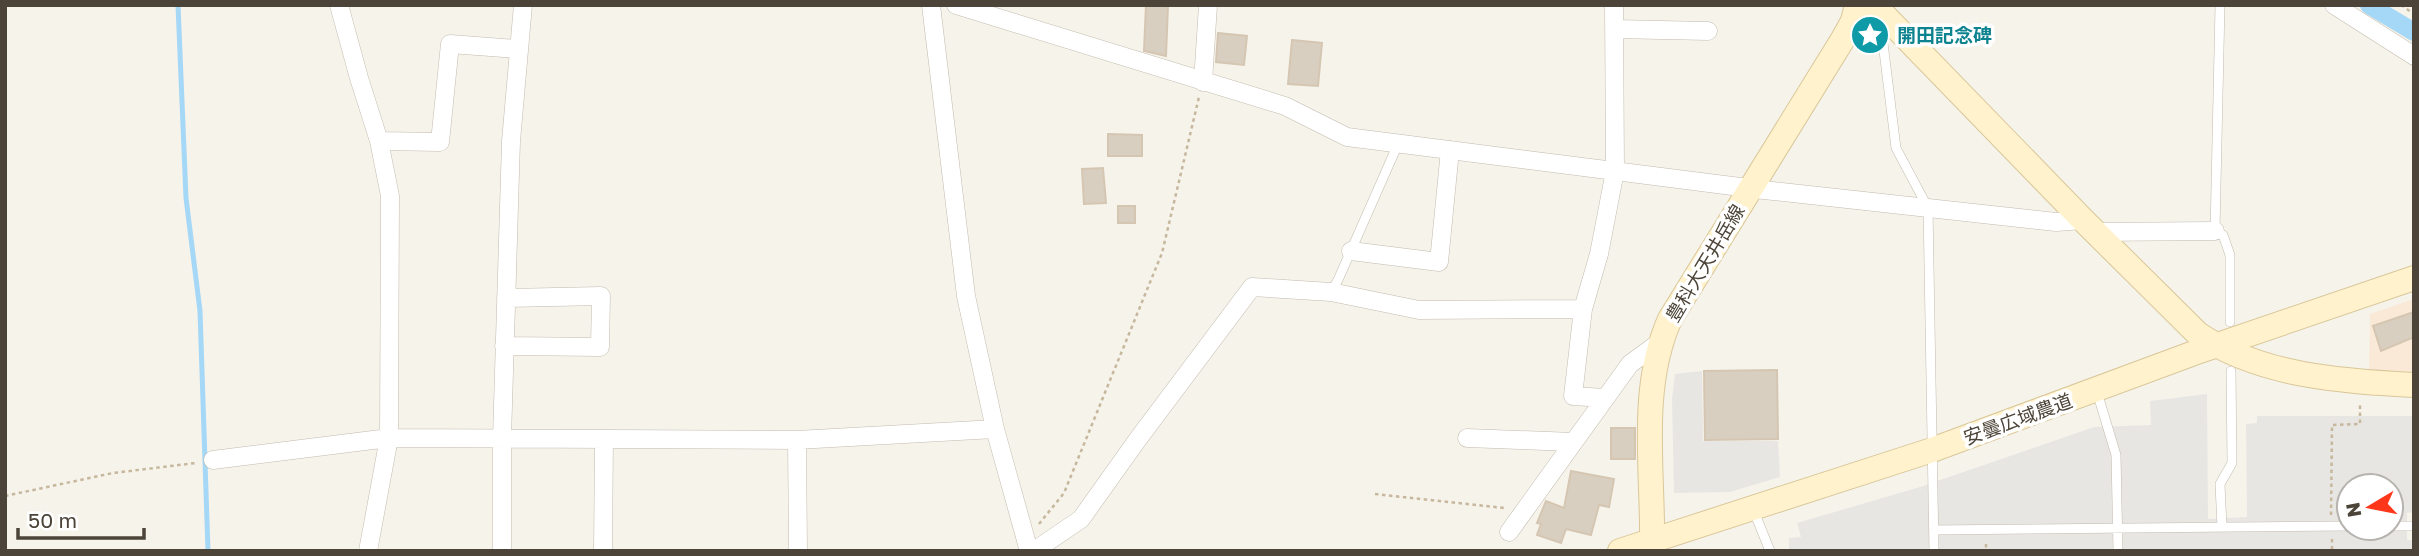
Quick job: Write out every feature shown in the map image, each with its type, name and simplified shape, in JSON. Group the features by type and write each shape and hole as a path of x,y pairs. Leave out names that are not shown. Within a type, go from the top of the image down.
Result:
{"street":[{"path":"337,5 379,141 390,196 389,438 368,551"},
{"path":"502,551 504,346 511,141 523,5"},
{"path":"931,5 967,296 995,429 1030,547 1081,519 1252,287 1331,292 1419,310 1583,309"},
{"path":"956,5 1285,106 1347,137 1615,172 2089,226 2215,231"},
{"path":"1203,82 1208,5"},
{"path":"1605,398 1573,397 1583,309 1599,254 1615,172 1614,5"},
{"name":"豊科大天井岳線","path":"1653,545 1651,435 1654,376 1660,342 1670,319 1843,39 1853,21 1857,5"},
{"path":"2334,5 2414,56"},
{"path":"1876,9 2188,325 2216,346 2262,365 2360,381 2414,386"},
{"path":"1614,30 1708,31"},
{"path":"379,141 440,142 450,44 518,49"},
{"path":"1351,251 1439,262 1450,150"},
{"name":"安曇広域農道","path":"1620,551 1653,545 1753,508 1932,450 2216,346 2414,278"},
{"path":"504,346 600,347 601,296 506,298"},
{"path":"1509,532 1630,364 1660,342"},
{"path":"213,460 389,438 797,440 995,429"},
{"path":"1466,438 1574,442"},
{"path":"603,551 604,439"},
{"path":"797,440 797,551"}],"lane":[{"path":"2220,5 2215,231 2223,235 2230,255 2230,322"},
{"path":"1876,9 1881,27 1896,148 1928,208 1934,551"},
{"path":"1331,292 1398,144"},
{"path":"2221,527 2220,484 2232,463 2231,371"},
{"path":"2096,390 2116,455 2118,551"},
{"path":"1753,508 1770,551"},
{"path":"1934,530 2332,526"}],"path":[{"path":"2401,5 2414,14"},
{"path":"1030,547 1064,493 1162,253 1203,82"},
{"path":"2332,551 2332,425 2360,424 2360,381"},
{"path":"5,496 113,473 213,460"},
{"path":"1375,494 1525,510"},
{"path":"1986,540 1986,551"}],"shaded area":[{"path":"2414,299 2414,374 2369,371 2370,314"},
{"path":"1702,371 1703,441 1778,441 1780,477 1730,492 1674,493 1672,399 1675,374"},
{"path":"2207,394 2208,519 2247,517 2246,424 2257,423 2257,416 2414,416 2414,512 2407,513 2407,540 2414,540 2414,551 1789,551 1789,538 1801,537 1797,523 1920,487 2094,427 2151,425 2150,401"}],"building":[{"path":"1146,5 1168,5 1166,56 1144,51"},
{"path":"1218,33 1247,36 1244,65 1216,62"},
{"path":"1292,40 1322,43 1318,86 1288,84"},
{"path":"1108,134 1142,135 1142,156 1108,156"},
{"path":"1103,168 1106,203 1084,204 1082,169"},
{"path":"1118,206 1135,206 1135,223 1118,223"},
{"path":"2414,312 2414,337 2381,351 2373,326"},
{"path":"1777,370 1778,439 1705,440 1704,371"},
{"path":"1611,428 1635,428 1635,459 1611,459"},
{"path":"1571,471 1614,479 1609,507 1599,505 1591,535 1566,529 1561,543 1537,535 1541,524 1537,523 1546,501 1564,508"}],"waterway":[{"path":"178,5 186,198 200,311 208,551"},
{"path":"2369,5 2414,32"}],"place":[{"name":"開田記念碑","path":"1870,35"}]}
